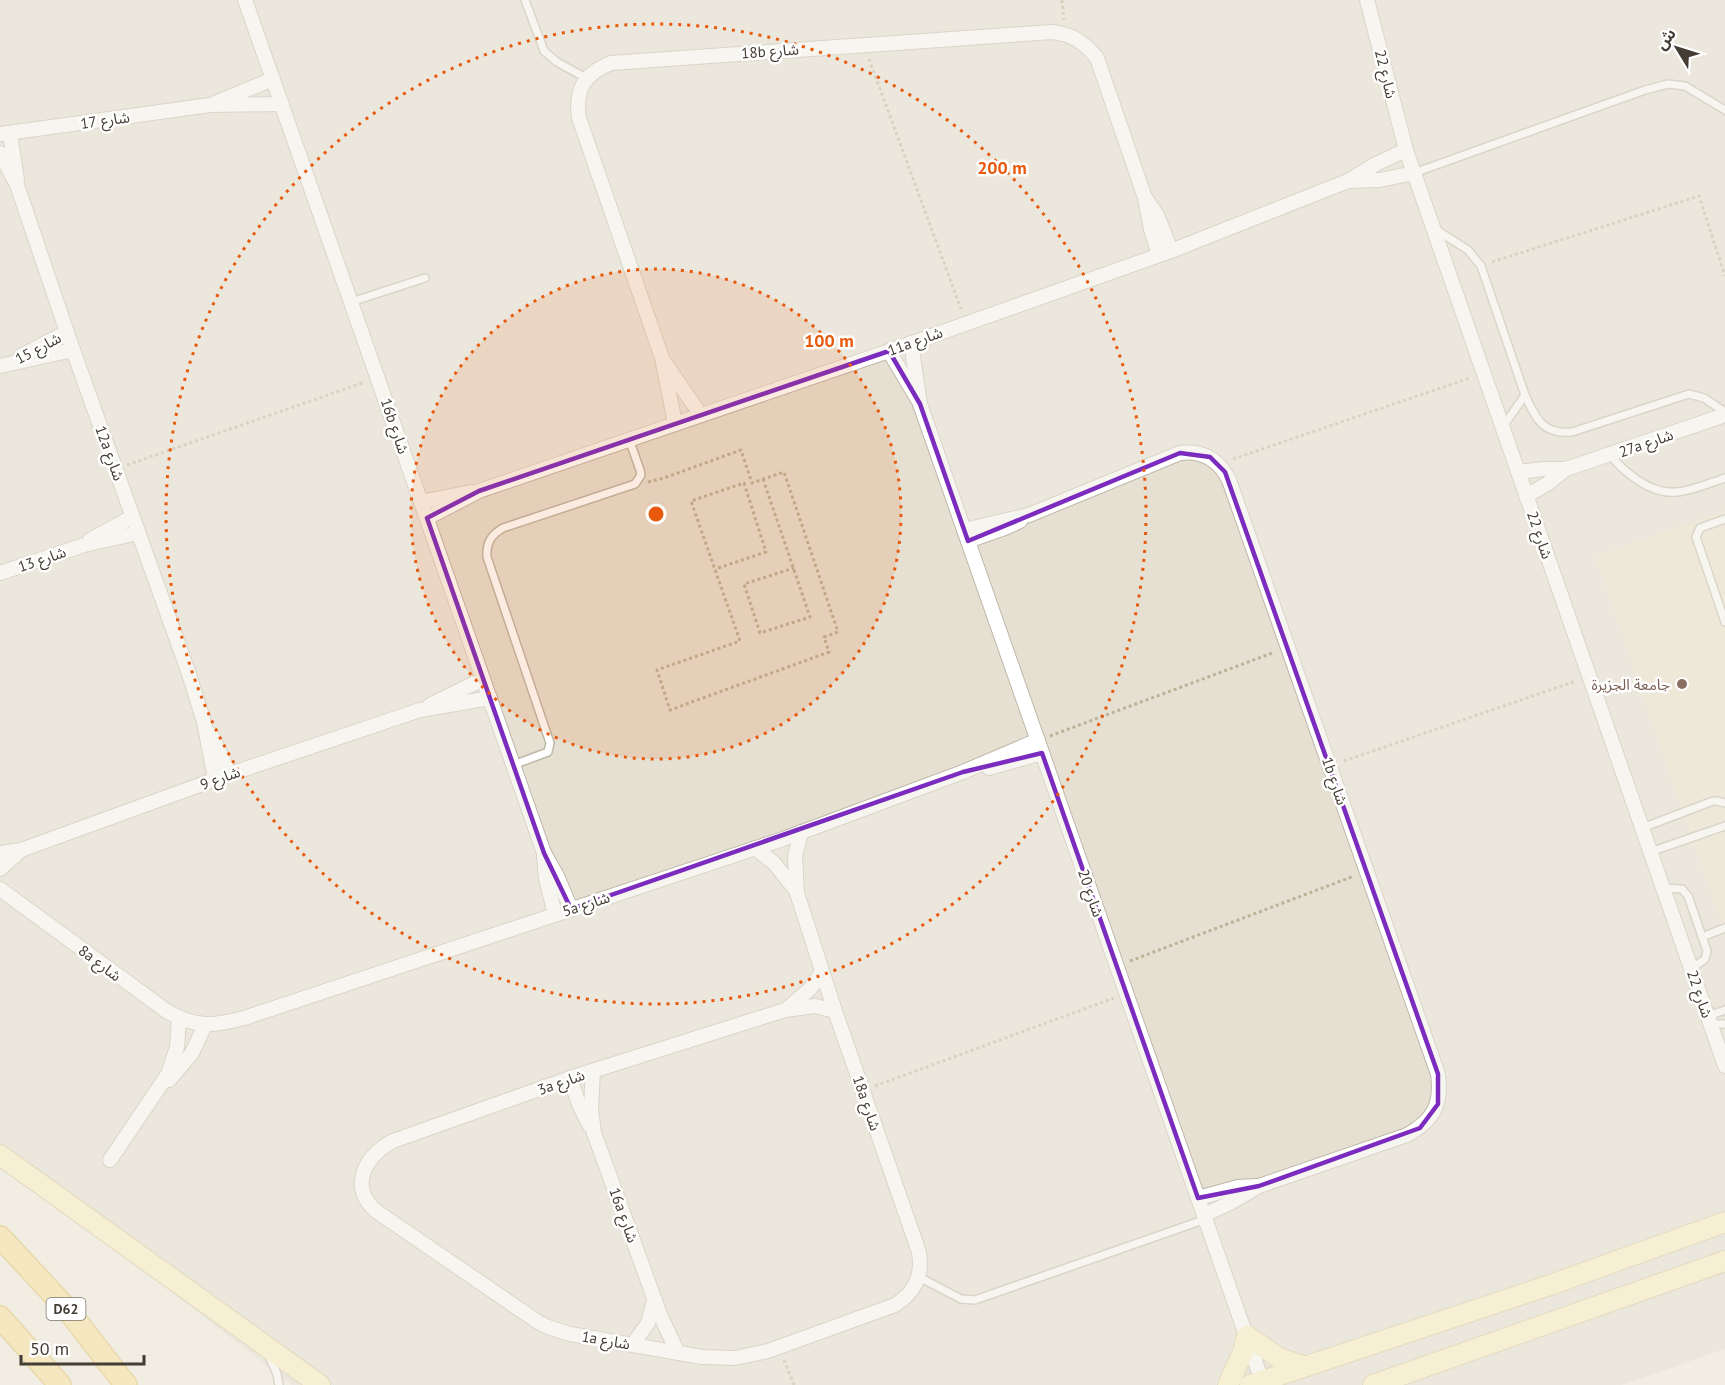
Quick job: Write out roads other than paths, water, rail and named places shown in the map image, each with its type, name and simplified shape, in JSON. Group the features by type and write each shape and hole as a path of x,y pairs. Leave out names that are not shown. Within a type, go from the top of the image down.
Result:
{"main road":[{"name":"D62","path":"0,1237 67,1310 126,1385"},
{"path":"0,1317 60,1385"}],"street":[{"name":"16b شارع","path":"245,0 544,853 571,909"},
{"name":"شارع 22","path":"1367,0 1406,150 1691,969 1721,1046 1725,1066"},
{"name":"18b شارع","path":"586,78 597,68 611,63 1052,32 1065,33 1088,47 1097,58 1145,198 1150,229 1165,253"},
{"path":"586,78 577,104 579,118 662,358 675,423"},
{"name":"شارع 17","path":"210,105 273,80"},
{"name":"شارع 17","path":"5,134 210,105 282,104"},
{"name":"12a شارع","path":"5,134 17,185 115,470 204,722 230,774"},
{"name":"11a شارع","path":"427,518 479,491 889,351 1165,253 1348,181 1406,150"},
{"name":"12a شارع","path":"0,153 17,185"},
{"name":"11a شارع","path":"1348,181 1380,180 1414,173"},
{"name":"شارع 15","path":"5,365 67,332"},
{"name":"شارع 20","path":"911,343 920,404 1205,1217 1246,1336 1258,1384"},
{"name":"شارع 15","path":"5,365 73,350"},
{"name":"شارع 20","path":"889,351 920,404"},
{"path":"662,358 700,414"},
{"name":"27a شارع","path":"1518,472 1566,469 1725,414"},
{"name":"1b شارع","path":"966,536 1005,528 1029,515 1180,453 1200,453 1219,464 1229,480 1438,1074 1440,1089 1438,1104 1431,1117 1420,1128 1407,1135 1259,1186 1205,1217"},
{"name":"27a شارع","path":"1526,496 1547,484 1566,469"},
{"name":"11a شارع","path":"422,502 479,491"},
{"name":"شارع 13","path":"84,545 132,517"},
{"name":"شارع 13","path":"0,573 84,545 138,533"},
{"name":"شارع 9","path":"0,854 21,850 215,779 420,710 483,679"},
{"name":"شارع 9","path":"420,710 490,698"},
{"name":"12a شارع","path":"204,722 215,779"},
{"name":"5a شارع","path":"205,1025 244,1018 755,848 963,772 992,767 1040,747"},
{"name":"18a شارع","path":"801,832 795,856 797,893 835,1011 919,1252 921,1265 919,1277"},
{"name":"18a شارع","path":"755,848 774,863 797,893"},
{"name":"شارع 9","path":"0,869 21,850"},
{"name":"16b شارع","path":"544,853 546,879 555,914"},
{"name":"8a شارع","path":"0,889 153,1003 179,1018 205,1025"},
{"name":"3a شارع","path":"784,1010 810,990 822,972"},
{"name":"3a شارع","path":"361,1184 363,1173 375,1153 393,1141 570,1078 784,1010 815,1006 835,1011"},
{"path":"110,1160 160,1087 173,1061 179,1033 179,1018"},
{"path":"160,1087 192,1053 205,1025"},
{"name":"16a شارع","path":"593,1071 591,1102 594,1133"},
{"name":"16a شارع","path":"570,1078 580,1107 594,1133 654,1298 678,1353"},
{"path":"0,1155 320,1385"},
{"name":"1a شارع","path":"361,1184 365,1200 376,1211 538,1322 559,1331 678,1353 718,1359 735,1358 779,1347 895,1305 910,1294 919,1277"},
{"name":"1b شارع","path":"1198,1198 1238,1187 1259,1186"},
{"path":"1258,1384 1303,1366 1553,1284 1725,1222"},
{"path":"1373,1385 1725,1262"},
{"path":"633,1344 648,1323 654,1298"},
{"path":"1228,1385 1240,1359 1246,1336 1279,1358 1303,1366"}],"lane":[{"path":"525,0 544,51 557,62 586,78"},
{"path":"1414,173 1645,90 1668,84 1685,86 1725,110"},
{"path":"1432,227 1468,250 1481,266 1525,395 1533,413 1543,426 1556,432 1572,432 1689,394 1704,398 1725,414"},
{"path":"351,302 425,278"},
{"path":"1502,428 1525,395"},
{"path":"513,765 548,752 550,743 487,557 488,543 496,532 503,528 631,486 639,480 640,470 629,439"},
{"path":"1611,455 1629,475 1663,493 1679,493 1725,478"},
{"path":"1725,519 1700,528 1696,537 1725,622"},
{"path":"1642,828 1713,801 1724,800"},
{"path":"1650,852 1725,826"},
{"path":"1664,888 1677,888 1686,892 1702,937 1707,955 1702,962 1691,969"},
{"path":"1702,937 1725,928"},
{"path":"1709,1020 1725,1010"},
{"path":"1709,1020 1725,1024"},
{"path":"919,1277 962,1299 975,1300 1205,1217"},
{"path":"263,1343 277,1374 279,1385"}],"place":[{"name":"جامعة الجزيرة","path":"1682,684"}]}
